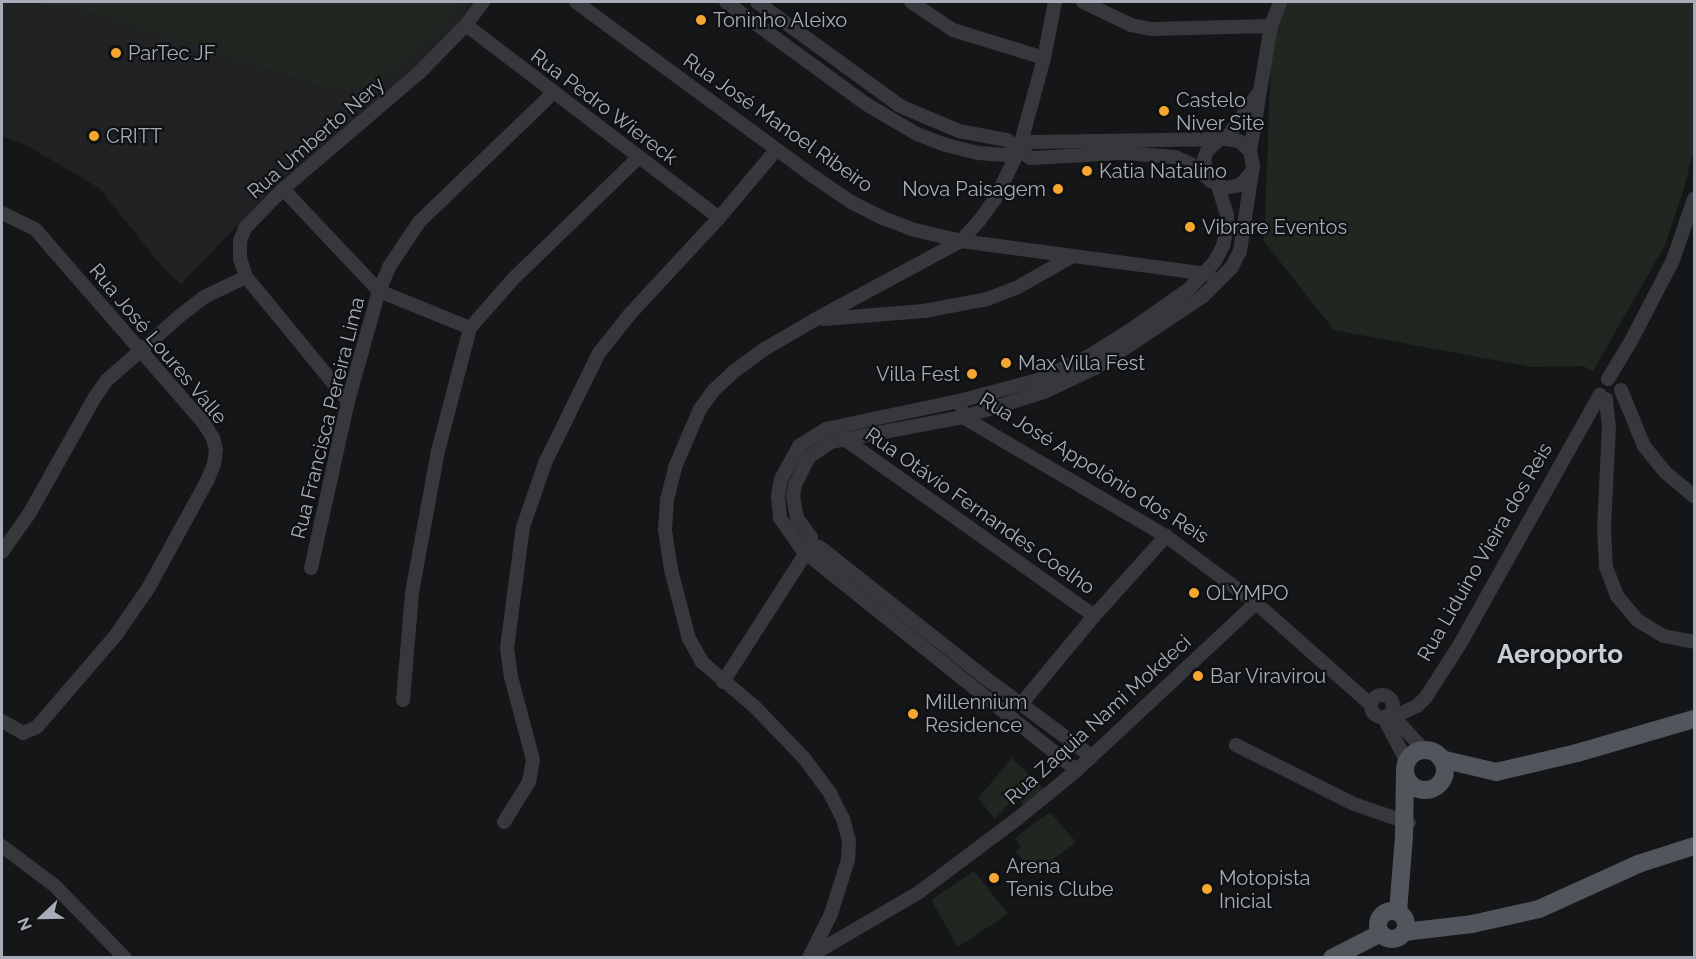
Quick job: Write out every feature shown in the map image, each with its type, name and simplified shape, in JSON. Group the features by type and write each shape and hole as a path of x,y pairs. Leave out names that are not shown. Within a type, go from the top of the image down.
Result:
{"main road":[{"path":"1404,932 1404,919 1398,912 1406,826 1406,768 1414,754 1424,750 1434,752 1441,759 1496,772 1577,753 1695,719"},
{"path":"1406,826 1416,808 1444,776 1441,759"},
{"path":"1406,768 1415,788 1433,789"},
{"path":"1332,957 1377,935 1393,939 1404,932 1472,924 1539,909 1638,864 1695,846"},
{"path":"1377,935 1378,924 1382,916 1389,912 1398,912"}],"street":[{"name":"Rua Umberto Nery","path":"348,401 246,277 240,259 240,241 245,228 283,189 419,73 466,25 483,2"},
{"name":"Rua José Manoel Ribeiro","path":"576,2 776,150 851,202 883,218 911,229 961,241 1223,277"},
{"path":"726,2 866,104 917,134 946,145 978,153 1009,155 1030,142 1175,157 1225,188 1240,185 1251,174"},
{"path":"757,2 900,106 935,123 980,136 1007,140 1019,150"},
{"path":"911,2 953,30 1044,58"},
{"path":"809,957 831,914 848,860 849,841 843,819 830,793 804,758 755,707 702,662 689,639 671,570 665,530 667,500 675,467 700,409 714,390 764,350 816,319 961,241 995,199 1019,150 1044,58 1055,2"},
{"path":"1083,2 1131,25 1151,29 1271,26"},
{"path":"723,682 809,548 811,537 797,518 794,496 795,484 809,457 831,442 843,438 963,417 1065,376 1202,297 1223,277 1240,250 1245,230 1252,159 1250,151 1271,26 1280,2"},
{"name":"Rua Pedro Wiereck","path":"466,25 718,218"},
{"path":"783,44 795,30"},
{"path":"1207,175 1204,159 1207,151 1222,139 1245,114 1261,88"},
{"path":"866,104 876,89"},
{"name":"Rua Francisca Pereira Lima","path":"311,568 348,401 379,291 404,242 419,222 553,93"},
{"path":"1091,147 1222,139 1239,141 1250,151"},
{"path":"504,822 529,782 533,759 511,677 507,648 523,527 545,463 599,353 630,314 718,218 776,150"},
{"path":"403,700 412,593 423,527 438,451 470,328 513,279 638,158"},
{"path":"1136,334 1204,273 1223,246 1227,215 1218,185"},
{"path":"283,189 379,291 470,328"},
{"name":"Rua Liduino Vieira dos Reis","path":"1390,716 1417,706 1426,697 1612,390 1621,359 1673,260 1695,199"},
{"name":"Rua José Loures Valle","path":"2,213 34,229 141,349 213,438 216,450 214,464 149,587 116,635 37,727 23,733 2,721"},
{"path":"816,319 924,311 977,302 1018,287 1071,257"},
{"path":"2,552 30,514 95,397 107,380 204,297 246,277"},
{"path":"1065,376 1038,380 958,401 840,424 809,437 799,446 781,479 778,509 784,526 801,548 819,547 825,551 983,676 1091,756"},
{"path":"1612,390 1604,529 1606,567 1617,596 1637,620 1664,636 1695,642"},
{"path":"1612,390 1644,446 1665,472 1695,496"},
{"name":"Rua José Appolônio dos Reis","path":"958,401 963,417 1166,536 1256,603 1349,684 1374,700"},
{"name":"Rua Otávio Fernandes Coelho","path":"843,438 1094,616"},
{"path":"1022,703 1094,616 1166,536"},
{"path":"809,548 812,558 1077,770"},
{"name":"Rua Zaquia Nami Mokdeci","path":"809,957 918,893 1017,819 1077,770 1256,603"},
{"path":"1406,768 1390,716 1393,707 1391,699 1384,695 1374,700 1374,715 1390,716 1424,750"},
{"path":"1236,745 1354,804 1406,826"},
{"path":"3,850 54,885 125,957"}],"shaded area":[{"path":"2,2 473,2 457,25 422,62 279,182 181,284 165,270 99,188 26,145 2,136"},
{"path":"36,2 462,2 441,30 379,81 359,89 324,87 98,13 73,8 50,9"},
{"path":"1286,2 1694,2 1694,148 1683,192 1665,245 1593,371 1583,366 1531,367 1334,330 1264,241 1272,35"},
{"path":"1012,758 1044,789 1023,805 1016,796 995,819 978,798"},
{"path":"1050,812 1076,842 1033,874 1016,852 1021,847 1015,838"},
{"path":"974,871 1008,914 958,947 931,900"}],"place":[{"name":"Toninho Aleixo","path":"701,20"},
{"name":"ParTec JF","path":"116,53"},
{"name":"Castelo Niver Site","path":"1164,111"},
{"name":"CRITT","path":"94,136"},
{"name":"Katia Natalino","path":"1087,171"},
{"name":"Nova Paisagem","path":"1058,189"},
{"name":"Vibrare Eventos","path":"1190,227"},
{"name":"Max Villa Fest","path":"1006,363"},
{"name":"Villa Fest","path":"972,374"},
{"name":"OLYMPO","path":"1194,593"},
{"name":"Bar Viravirou","path":"1198,676"},
{"name":"Millennium Residence","path":"913,714"},
{"name":"Arena Tenis Clube","path":"994,878"},
{"name":"Motopista Inicial","path":"1207,889"}],"district":[{"name":"Aeroporto","path":"1560,655"}]}
